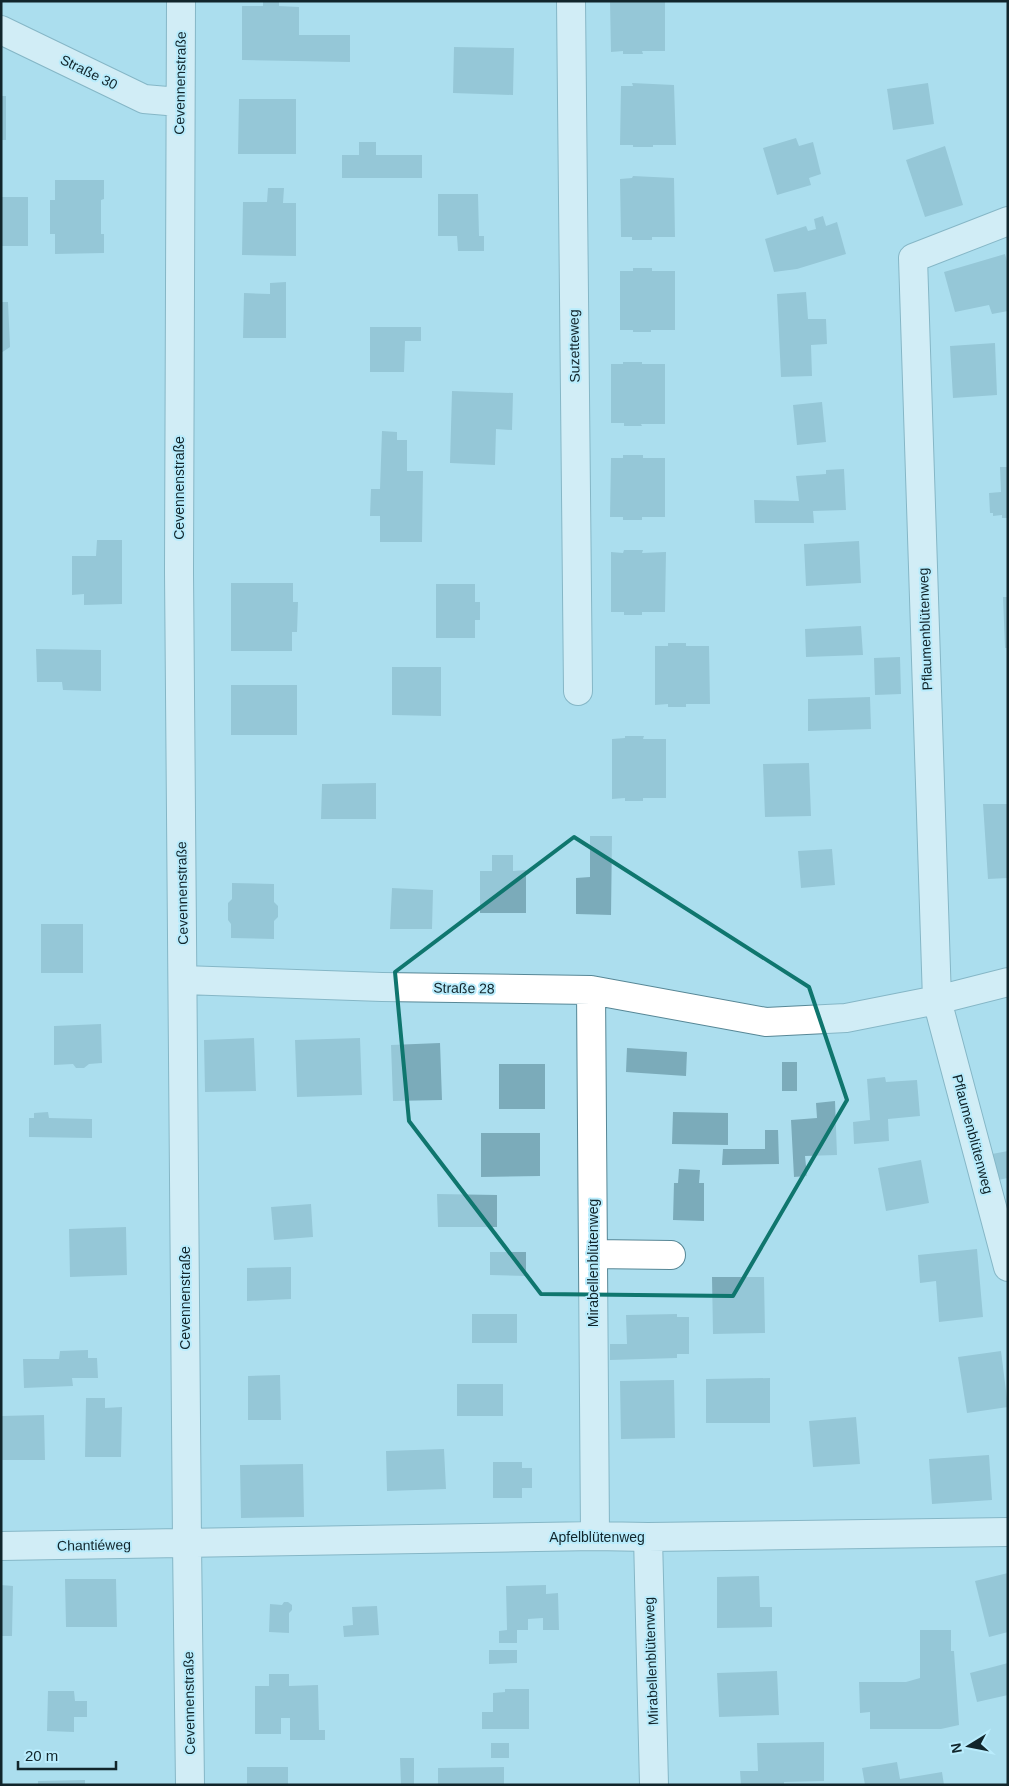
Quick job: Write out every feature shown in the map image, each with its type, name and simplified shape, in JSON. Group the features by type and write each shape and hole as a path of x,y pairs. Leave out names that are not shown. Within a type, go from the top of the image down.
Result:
{"street":[{"name":"Cevennenstraße","path":"181,1 179,572 190,1785"},
{"name":"Suzetteweg","path":"570,1 578,691"},
{"name":"Straße 30","path":"1,30 144,99 180,102"},
{"name":"Pflaumenblütenweg","path":"1008,221 913,258 938,1000 1008,1267"},
{"name":"Straße 28","path":"183,980 382,987 591,990 742,1018 780,1022 846,1018 938,1000"},
{"path":"938,1000 1008,982"},
{"name":"Mirabellenblütenweg","path":"591,990 595,1536"},
{"path":"594,1254 672,1255"},
{"name":"Apfelblütenweg","path":"187,1543 595,1536 648,1537 1008,1532"},
{"name":"Mirabellenblütenweg","path":"648,1537 654,1785"},
{"name":"Chantiéweg","path":"1,1546 187,1543"}],"highlighted area":[{"path":"574,837 809,987 847,1100 733,1296 541,1294 409,1121 395,972"}],"building":[{"path":"610,1 665,1 665,51 642,51 643,54 623,54 623,51 611,52"},
{"path":"263,2 279,2 279,6 299,7 299,35 350,35 350,62 242,60 242,6 263,6"},
{"path":"454,47 514,48 513,95 453,93"},
{"path":"632,83 674,85 676,145 633,147 633,145 620,145 621,86 633,86"},
{"path":"928,83 934,124 893,130 887,89"},
{"path":"1,96 6,96 6,140 1,140"},
{"path":"239,99 296,99 296,154 238,154"},
{"path":"796,138 799,146 813,142 821,174 809,178 811,185 777,195 763,148"},
{"path":"359,142 376,142 376,155 422,155 422,178 342,178 342,155 359,155"},
{"path":"945,146 963,205 925,217 906,160"},
{"path":"633,176 674,178 675,237 652,237 652,240 632,240 632,237 621,237 620,179 632,178"},
{"path":"55,180 104,180 104,199 101,200 101,234 104,234 104,253 55,254 55,234 50,234 50,200 55,200"},
{"path":"268,188 284,188 283,203 296,203 296,256 242,255 243,202 267,202"},
{"path":"438,194 478,194 479,236 484,236 484,251 458,251 457,236 438,236"},
{"path":"1,197 28,197 28,246 1,246"},
{"path":"823,216 826,226 837,222 846,254 797,269 774,272 765,239 806,226 808,231 816,229 814,219"},
{"path":"1005,254 1008,265 1008,311 992,314 989,305 955,312 944,272"},
{"path":"633,268 652,268 652,271 675,271 675,330 633,332 633,330 620,330 620,271 633,271"},
{"path":"286,282 286,338 243,338 244,293 270,294 270,283"},
{"path":"806,292 808,319 826,319 827,344 811,345 812,376 781,377 777,294"},
{"path":"1,302 8,302 10,347 1,353"},
{"path":"370,327 421,327 421,341 405,341 404,372 370,372"},
{"path":"995,343 997,395 953,398 950,346"},
{"path":"623,362 665,364 665,424 624,426 624,423 611,423 611,364 623,364"},
{"path":"452,391 513,393 512,430 496,429 495,465 450,463"},
{"path":"822,402 826,442 797,445 793,405"},
{"path":"382,431 397,432 397,440 407,440 407,471 423,471 422,542 380,542 380,516 370,516 371,489 380,489"},
{"path":"623,455 643,455 643,458 665,458 665,517 642,517 642,520 623,520 623,517 610,517 611,458 623,458"},
{"path":"1000,467 1008,467 1008,518 1002,518 1002,515 993,516 993,513 990,513 989,493 1001,492"},
{"path":"844,469 846,510 813,511 814,523 755,523 754,500 799,501 796,476 826,474 826,470"},
{"path":"97,540 122,540 122,604 84,605 84,594 72,595 72,556 96,556"},
{"path":"859,541 861,583 806,586 804,544"},
{"path":"624,550 643,550 642,553 666,552 665,612 642,612 642,615 624,615 624,612 611,612 611,552 623,553"},
{"path":"231,583 293,583 293,602 298,602 297,632 292,632 292,651 231,651"},
{"path":"436,584 475,584 475,602 480,602 480,620 475,620 475,638 436,638"},
{"path":"1003,597 1008,597 1008,648 1005,648"},
{"path":"861,626 863,655 806,657 805,629"},
{"path":"668,643 686,643 686,646 709,646 710,704 686,704 686,707 668,707 668,704 655,705 655,646 668,646"},
{"path":"36,649 101,650 101,691 63,690 62,682 37,682"},
{"path":"900,657 901,694 875,695 874,658"},
{"path":"392,667 441,667 441,716 392,715"},
{"path":"231,685 297,685 297,735 231,735"},
{"path":"870,697 871,729 808,731 808,699"},
{"path":"625,736 644,736 643,739 666,739 666,798 643,798 643,801 625,801 625,798 612,799 612,739 625,738"},
{"path":"809,763 811,816 765,817 763,764"},
{"path":"376,783 376,819 321,819 322,784"},
{"path":"983,804 1008,804 1008,878 988,879"},
{"path":"590,836 612,836 611,915 576,914 576,878 590,877"},
{"path":"832,849 835,885 801,888 798,851"},
{"path":"492,855 513,855 513,871 526,870 526,913 480,913 480,871 492,871"},
{"path":"232,883 274,884 274,902 278,906 278,917 274,921 274,939 231,938 228,903 232,899"},
{"path":"392,888 433,890 432,929 390,929"},
{"path":"41,924 83,924 83,973 41,973"},
{"path":"101,1024 102,1063 89,1064 84,1068 76,1068 73,1064 54,1065 54,1026"},
{"path":"254,1038 256,1091 205,1092 204,1040"},
{"path":"360,1038 362,1095 297,1097 295,1040"},
{"path":"440,1043 442,1100 393,1101 391,1045"},
{"path":"627,1048 687,1052 686,1076 626,1072"},
{"path":"782,1062 797,1062 797,1091 782,1091"},
{"path":"499,1064 545,1064 545,1109 499,1109"},
{"path":"885,1077 886,1082 917,1080 920,1116 888,1119 889,1141 854,1144 853,1122 870,1120 867,1079"},
{"path":"835,1101 837,1155 805,1156 807,1176 794,1177 791,1120 817,1118 816,1103"},
{"path":"48,1112 49,1118 92,1119 92,1138 29,1137 29,1118 34,1118 34,1113"},
{"path":"673,1112 728,1113 728,1145 672,1144"},
{"path":"765,1130 778,1130 779,1164 722,1165 723,1149 765,1149"},
{"path":"481,1133 540,1133 540,1176 481,1177"},
{"path":"1008,1151 1008,1178 998,1180 992,1154"},
{"path":"921,1160 929,1203 886,1211 878,1168"},
{"path":"679,1169 700,1170 699,1183 704,1183 704,1221 673,1220 674,1183 678,1183"},
{"path":"437,1194 497,1195 497,1227 438,1227"},
{"path":"311,1204 313,1237 274,1240 271,1207"},
{"path":"126,1227 127,1275 70,1277 69,1229"},
{"path":"977,1249 983,1317 939,1322 936,1281 920,1283 918,1255"},
{"path":"490,1252 526,1252 526,1276 490,1275"},
{"path":"291,1267 291,1299 247,1301 247,1268"},
{"path":"712,1277 764,1277 765,1333 713,1334"},
{"path":"472,1314 517,1314 517,1343 472,1343"},
{"path":"677,1314 677,1317 689,1317 689,1354 677,1354 677,1358 610,1360 610,1344 627,1344 626,1315"},
{"path":"88,1350 88,1358 97,1358 98,1378 72,1378 73,1386 24,1388 23,1359 59,1359 60,1351"},
{"path":"1001,1351 1008,1407 967,1413 958,1357"},
{"path":"280,1375 281,1420 248,1420 248,1376"},
{"path":"770,1378 770,1423 706,1423 706,1379"},
{"path":"674,1380 675,1438 621,1439 620,1381"},
{"path":"457,1384 503,1384 503,1416 457,1416"},
{"path":"86,1398 105,1398 105,1408 122,1407 121,1457 85,1457"},
{"path":"44,1415 45,1460 1,1460 1,1416"},
{"path":"856,1417 860,1464 813,1467 809,1421"},
{"path":"444,1449 446,1489 387,1491 386,1451"},
{"path":"989,1455 992,1500 932,1504 929,1459"},
{"path":"493,1462 522,1462 522,1468 532,1468 532,1488 522,1488 522,1498 493,1498"},
{"path":"303,1464 304,1517 241,1518 240,1465"},
{"path":"1008,1573 1008,1632 989,1637 975,1581"},
{"path":"759,1576 760,1607 772,1607 772,1627 717,1628 717,1577"},
{"path":"65,1579 116,1579 117,1627 66,1627"},
{"path":"1,1585 13,1586 12,1636 1,1636"},
{"path":"546,1585 546,1594 558,1593 559,1630 543,1630 543,1618 528,1619 528,1630 517,1630 517,1643 499,1643 499,1631 507,1630 506,1586"},
{"path":"284,1602 292,1605 292,1610 289,1613 289,1633 269,1632 270,1604 282,1605"},
{"path":"377,1606 379,1635 344,1637 343,1626 353,1625 352,1607"},
{"path":"920,1630 951,1630 951,1651 954,1651 959,1725 941,1729 870,1729 870,1712 860,1713 859,1682 906,1682 920,1678"},
{"path":"489,1650 517,1650 517,1663 489,1664"},
{"path":"1008,1663 1008,1695 977,1702 970,1673"},
{"path":"777,1671 779,1715 719,1717 717,1673"},
{"path":"269,1674 289,1674 289,1686 318,1685 319,1730 325,1730 325,1740 290,1740 290,1718 281,1718 281,1734 255,1734 255,1686 269,1686"},
{"path":"505,1689 529,1689 529,1729 482,1729 482,1712 493,1712 493,1693 505,1692"},
{"path":"48,1691 74,1691 75,1701 87,1701 87,1717 74,1717 74,1732 47,1731"},
{"path":"824,1742 824,1781 784,1782 784,1785 741,1785 740,1771 758,1771 757,1743"},
{"path":"491,1743 509,1743 509,1758 491,1758"},
{"path":"400,1758 414,1758 414,1785 401,1785"},
{"path":"897,1762 900,1779 942,1772 944,1785 865,1785 862,1768"},
{"path":"247,1767 288,1767 288,1785 247,1785"},
{"path":"504,1767 504,1785 438,1785 438,1768"},
{"path":"85,1780 85,1785 38,1785 38,1781"}]}
